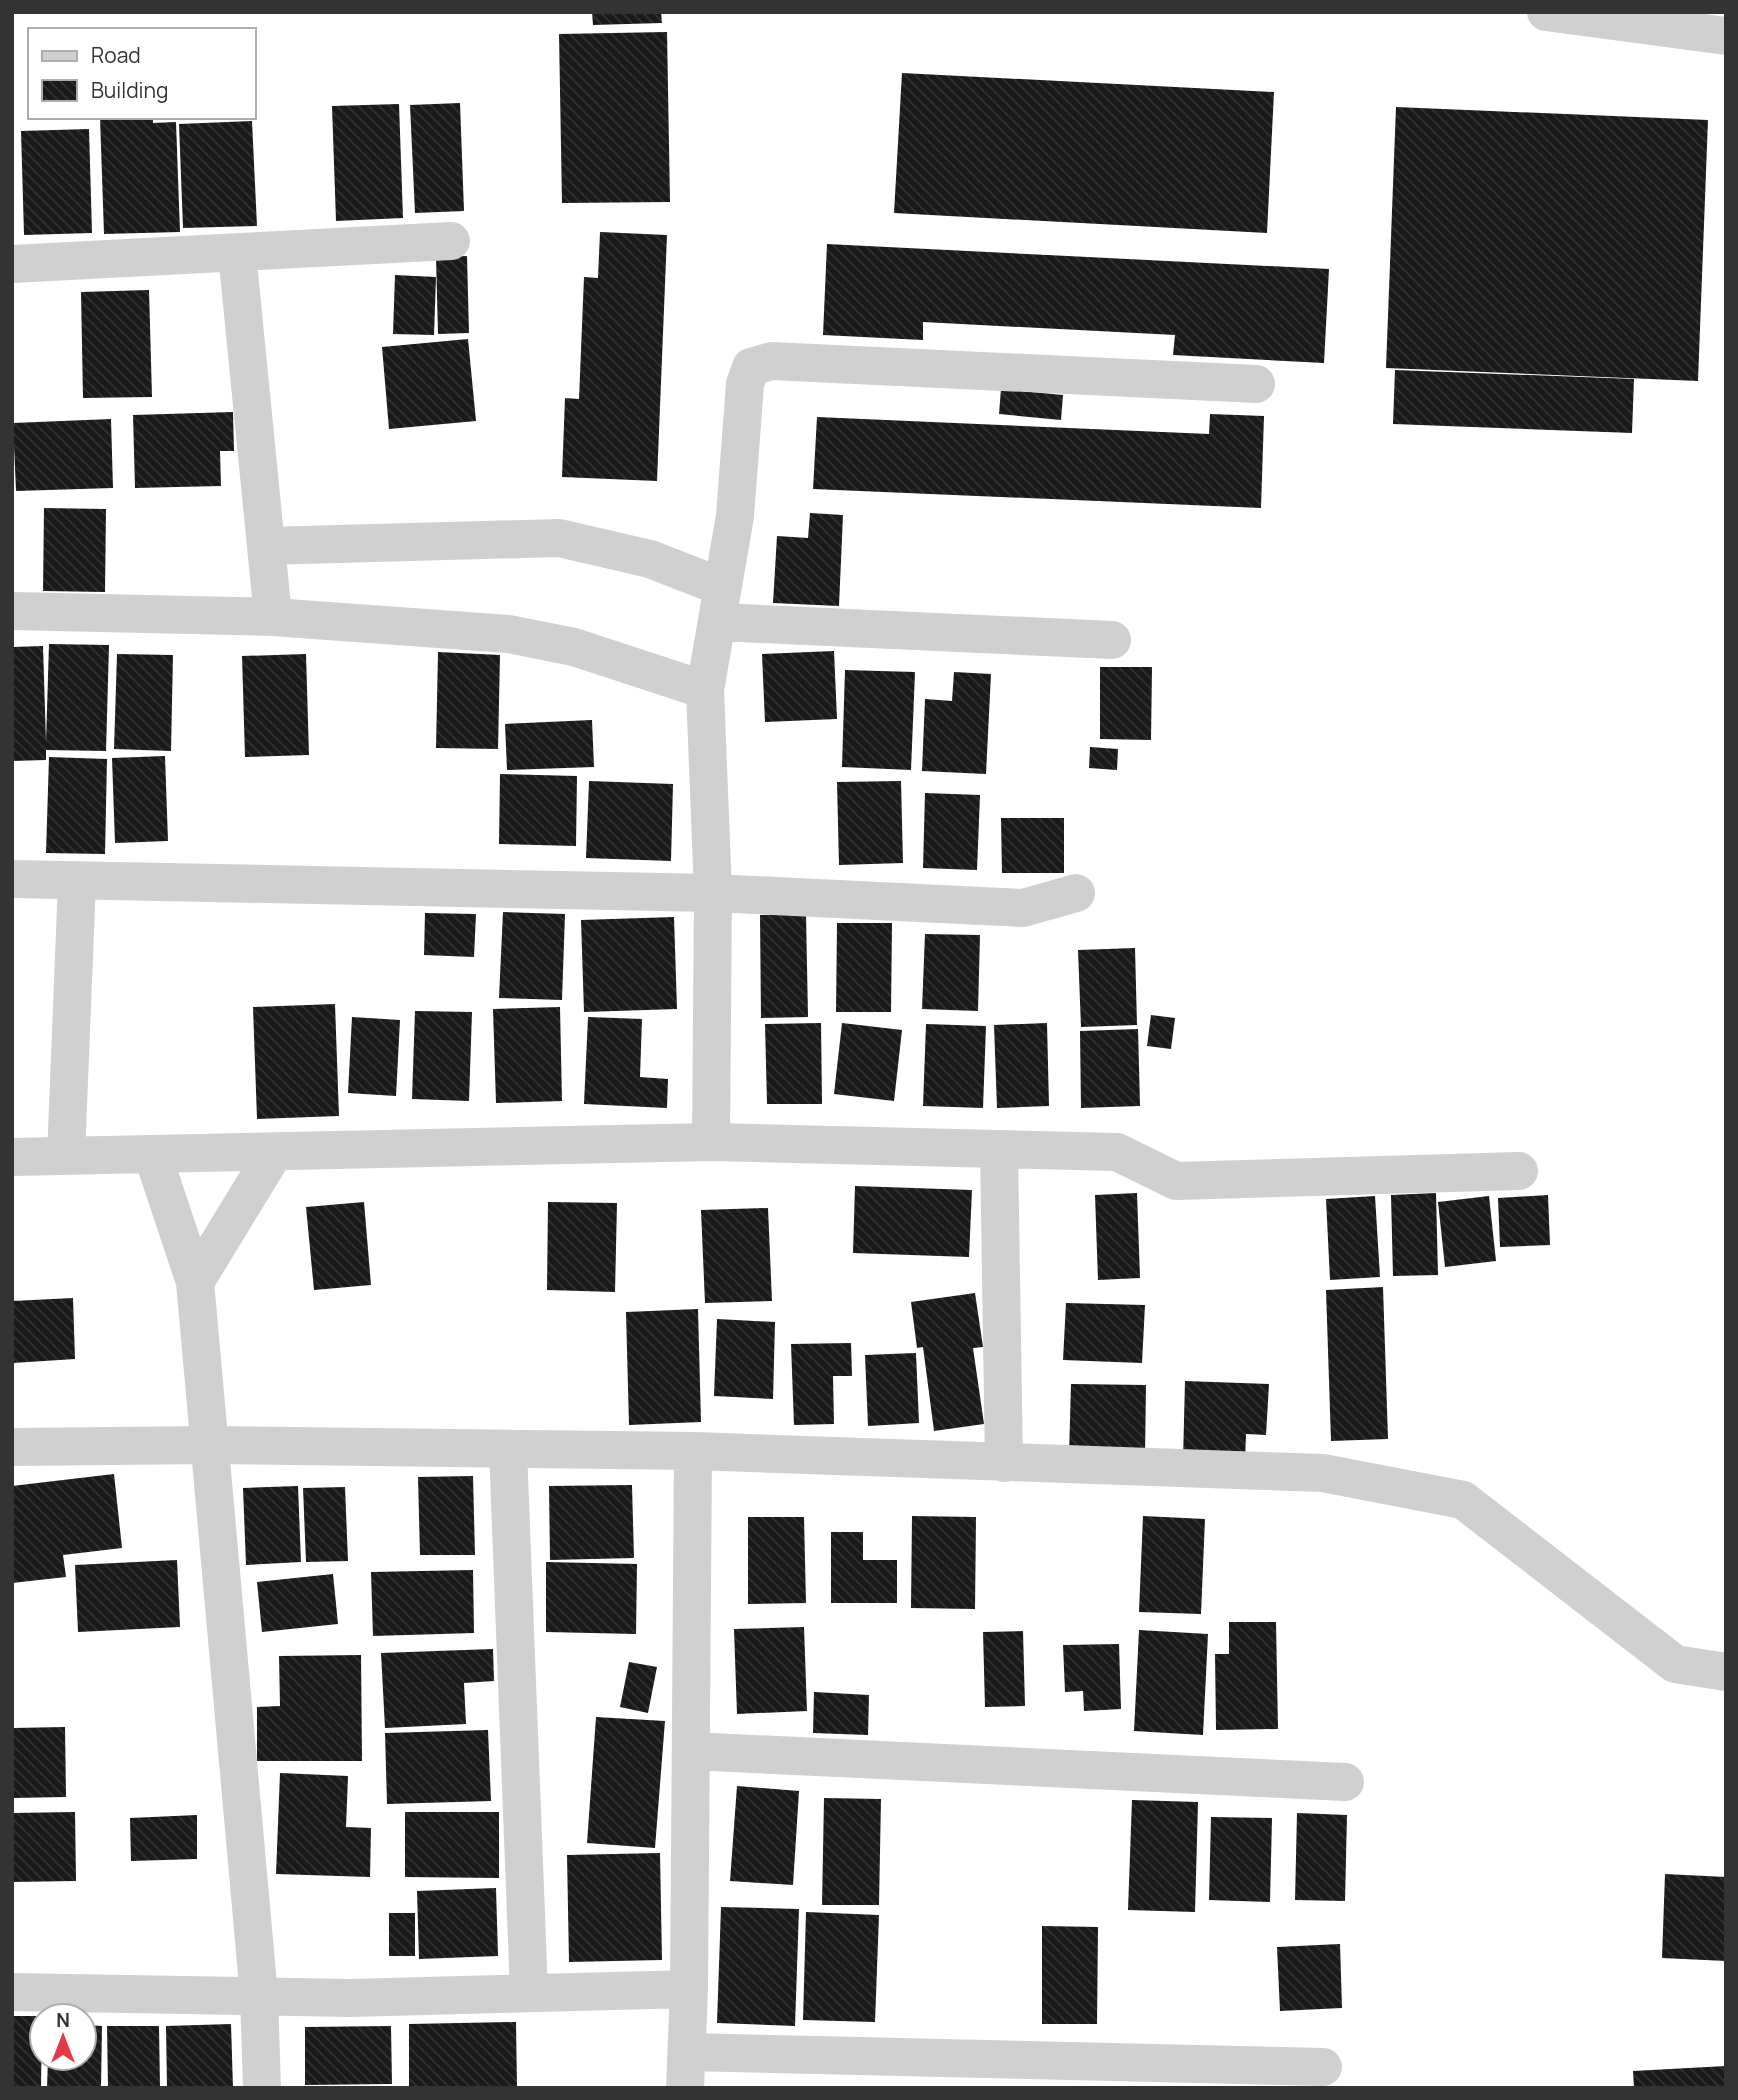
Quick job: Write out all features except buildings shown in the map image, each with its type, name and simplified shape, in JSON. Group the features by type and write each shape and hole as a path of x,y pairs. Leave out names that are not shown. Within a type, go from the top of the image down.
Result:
{"street":[{"path":"1546,12 1726,36"},
{"path":"12,264 451,241"},
{"path":"237,253 273,617"},
{"path":"711,1142 713,892 705,690 735,516 745,384 751,367 772,361 1256,384"},
{"path":"266,546 559,538 650,559 720,604 1112,640"},
{"path":"12,611 273,617 508,634 574,647 705,690"},
{"path":"12,879 713,892 1023,908 1076,892"},
{"path":"66,1156 77,882"},
{"path":"12,1157 711,1142 1117,1152 1175,1181 1519,1171"},
{"path":"999,1149 1004,1463"},
{"path":"195,1282 275,1151"},
{"path":"153,1156 195,1282 259,1996 262,2088"},
{"path":"12,1447 209,1445 693,1451 1323,1473 1463,1500 1675,1664 1726,1672"},
{"path":"508,1449 529,1993"},
{"path":"693,1451 686,2070 1323,2067"},
{"path":"691,1751 1345,1782"},
{"path":"12,1992 350,1998 689,1989"}]}
